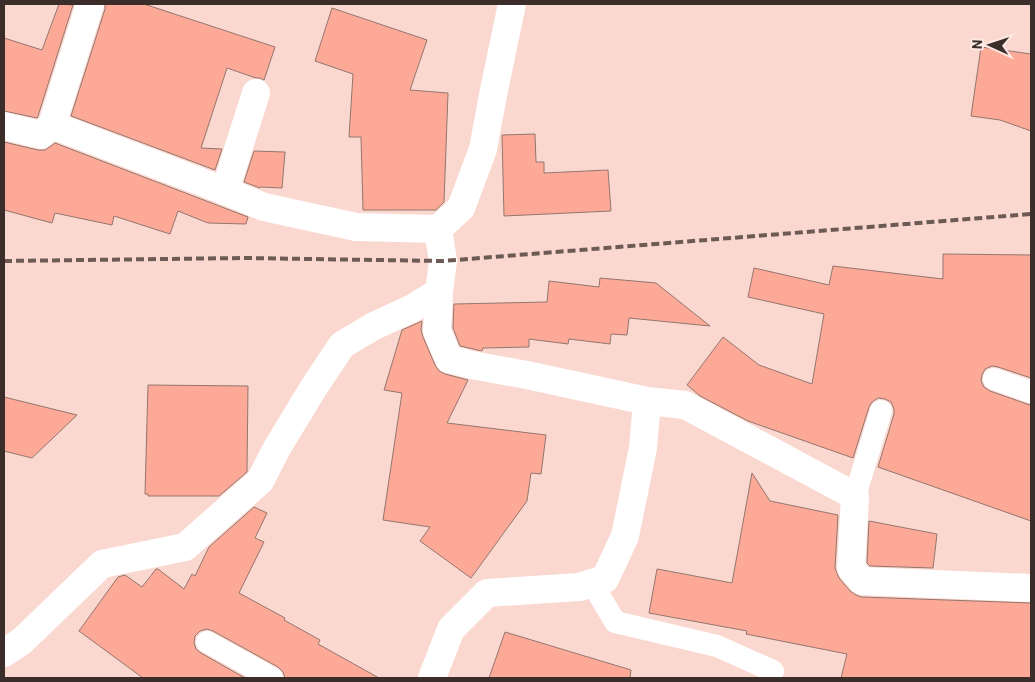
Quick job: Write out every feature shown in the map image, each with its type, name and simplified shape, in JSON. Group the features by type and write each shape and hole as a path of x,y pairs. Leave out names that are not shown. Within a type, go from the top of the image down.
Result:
{"street":[{"path":"4,126 41,135 52,125 90,4"},
{"path":"52,125 225,190 264,207 356,227 438,229 461,208 483,149 512,4"},
{"path":"225,190 256,93"},
{"path":"438,229 443,261 437,331 449,359 647,401 686,405 855,496 851,568 862,581 1031,588"},
{"path":"4,653 22,641 102,564 185,547 260,481 276,448 342,345 374,326 413,308 439,292"},
{"path":"432,678 451,629 487,593 579,587 605,579 625,536 643,448 647,401"}],"lane":[{"path":"994,378 1031,392"},
{"path":"855,496 881,411"},
{"path":"592,583 615,622 717,646 773,671"},
{"path":"207,642 272,678"}],"building":[{"path":"59,4 73,5 37,118 4,111 4,38 42,50"},
{"path":"105,4 144,4 275,47 264,80 227,68 201,148 222,149 215,170 71,116"},
{"path":"332,8 427,40 410,90 448,93 444,202 436,210 363,210 361,137 349,137 353,74 315,61"},
{"path":"981,47 1031,54 1031,131 1000,120 971,116"},
{"path":"535,134 536,162 544,162 544,173 608,170 611,211 504,216 502,135"},
{"path":"4,142 38,150 45,150 55,143 248,217 246,224 208,223 178,211 170,234 114,216 112,225 55,213 52,223 4,210"},
{"path":"254,151 285,152 282,188 260,188 244,182"},
{"path":"943,254 1031,255 1031,378 992,366 985,369 981,381 984,387 990,391 1031,405 1031,521 878,467 894,414 891,402 885,399 878,398 869,407 853,458 748,421 700,396 687,385 723,337 759,365 812,384 824,314 748,297 754,268 829,285 833,266 943,279"},
{"path":"600,278 656,283 710,326 629,318 627,335 611,334 610,344 569,339 568,344 529,339 529,347 483,348 482,351 460,346 453,328 454,304 547,302 549,281 599,287"},
{"path":"422,321 421,330 423,337 439,371 468,380 447,423 546,435 541,474 531,473 527,501 471,578 420,541 430,527 383,520 402,393 384,390 402,330"},
{"path":"148,385 248,386 247,472 219,496 148,496 148,494 145,494"},
{"path":"4,397 77,415 32,458 4,451"},
{"path":"752,473 770,501 838,515 835,568 839,578 856,595 861,597 1031,603 1031,678 841,678 847,654 746,634 747,631 649,613 657,569 732,583"},
{"path":"254,507 267,513 255,538 264,542 239,593 320,640 318,644 379,678 285,678 283,672 278,667 207,629 200,631 195,636 194,643 196,649 245,678 143,678 79,631 118,577 125,575 142,587 158,569 184,589 192,574 195,576 209,547"},
{"path":"869,521 937,534 933,568 870,566 867,563"},
{"path":"505,632 631,670 630,678 489,678"}],"railway":[{"path":"4,261 244,258 443,261 1031,214"}]}
